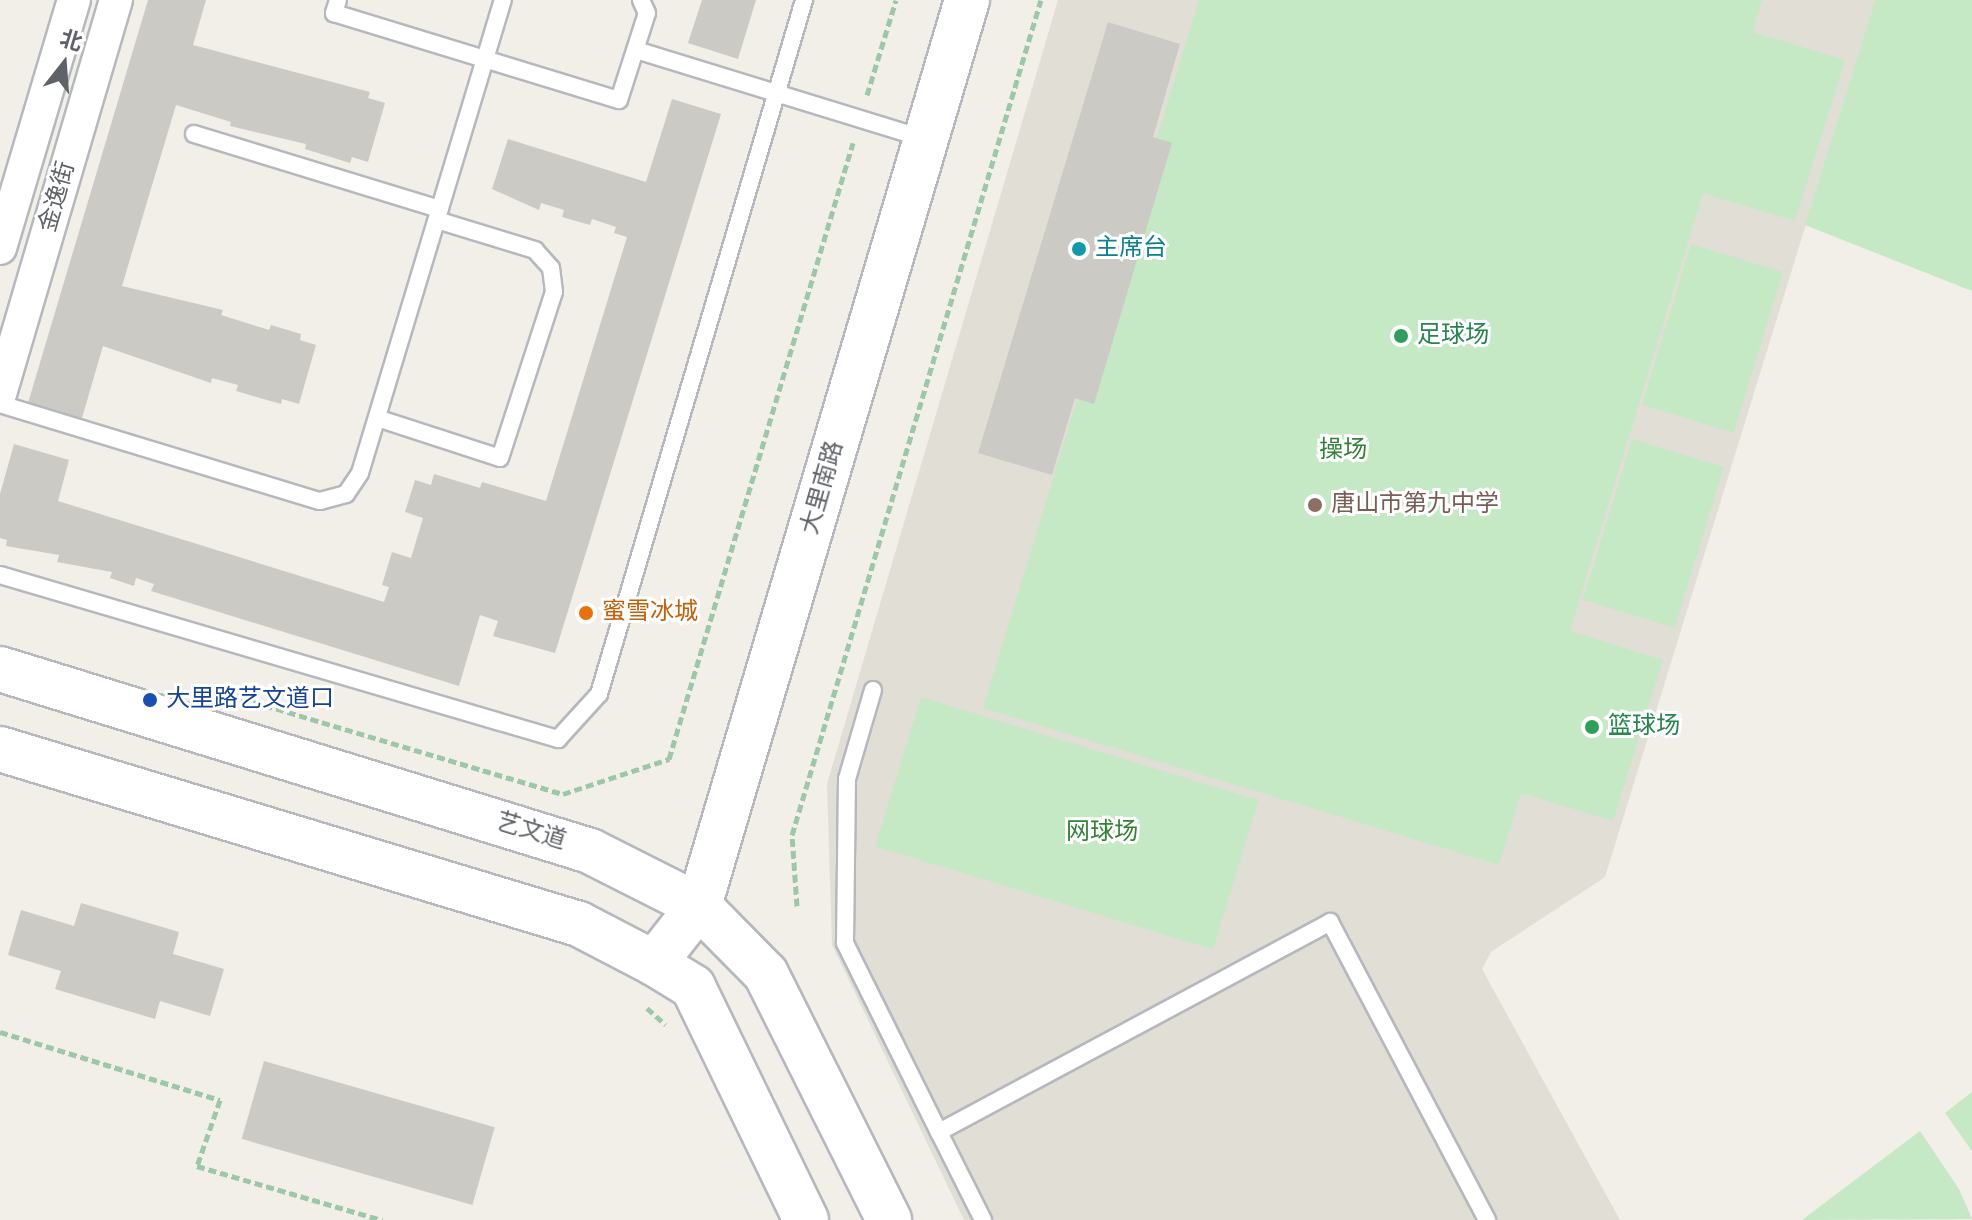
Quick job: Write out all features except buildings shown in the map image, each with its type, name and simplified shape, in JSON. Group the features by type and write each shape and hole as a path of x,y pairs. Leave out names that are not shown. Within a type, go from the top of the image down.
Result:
{"main road":[{"name":"大里南路","path":"647,983 699,906 967,0"},
{"name":"艺文道","path":"0,669 590,851 699,906 766,974 889,1220"},
{"path":"0,749 579,924 647,983 693,987 806,1220"}],"street":[{"path":"0,248 74,0"},
{"name":"金逸街","path":"0,394 116,0"}],"lane":[{"path":"338,0 334,13 619,100 647,13 641,0"},
{"path":"0,404 320,501 346,494 360,473 503,0"},
{"path":"0,575 558,739 599,694 804,0"},
{"path":"636,50 926,139"},
{"path":"194,134 438,214 535,250 551,268 554,292 500,458 377,418"},
{"path":"873,690 847,779 845,943 983,1220"},
{"path":"939,1132 1330,922 1487,1220"}],"path":[{"path":"198,685 563,794 669,759 896,0"},
{"path":"797,906 792,835 1041,0"},
{"path":"647,983 671,1037"},
{"path":"0,1032 220,1100 197,1166 382,1220"}],"shaded area":[{"name":"唐山市第九中学","path":"1058,0 1875,0 1605,877 1491,952 1482,969 1620,1220 964,1220 832,945 827,784"}],"green space":[{"name":"操场","path":"1199,0 1762,0 1753,32 1845,60 1795,221 1703,193 1570,631 1663,660 1613,821 1521,793 1499,865 983,708"},
{"path":"1875,0 1972,0 1972,291 1805,225"},
{"path":"1691,244 1783,272 1734,433 1642,405"},
{"path":"1632,439 1724,467 1675,628 1583,600"},
{"name":"网球场","path":"921,697 1259,800 1213,949 875,846"},
{"path":"1972,1092 1972,1151 1945,1113"},
{"path":"1920,1131 1959,1189 1972,1219 1802,1220"}],"place":[{"name":"主席台","path":"1079,249"},
{"name":"足球场","path":"1401,336"},
{"name":"唐山市第九中学","path":"1315,505"},
{"name":"蜜雪冰城","path":"586,613"},
{"name":"大里路艺文道口","path":"150,700"},
{"name":"篮球场","path":"1592,727"}]}
